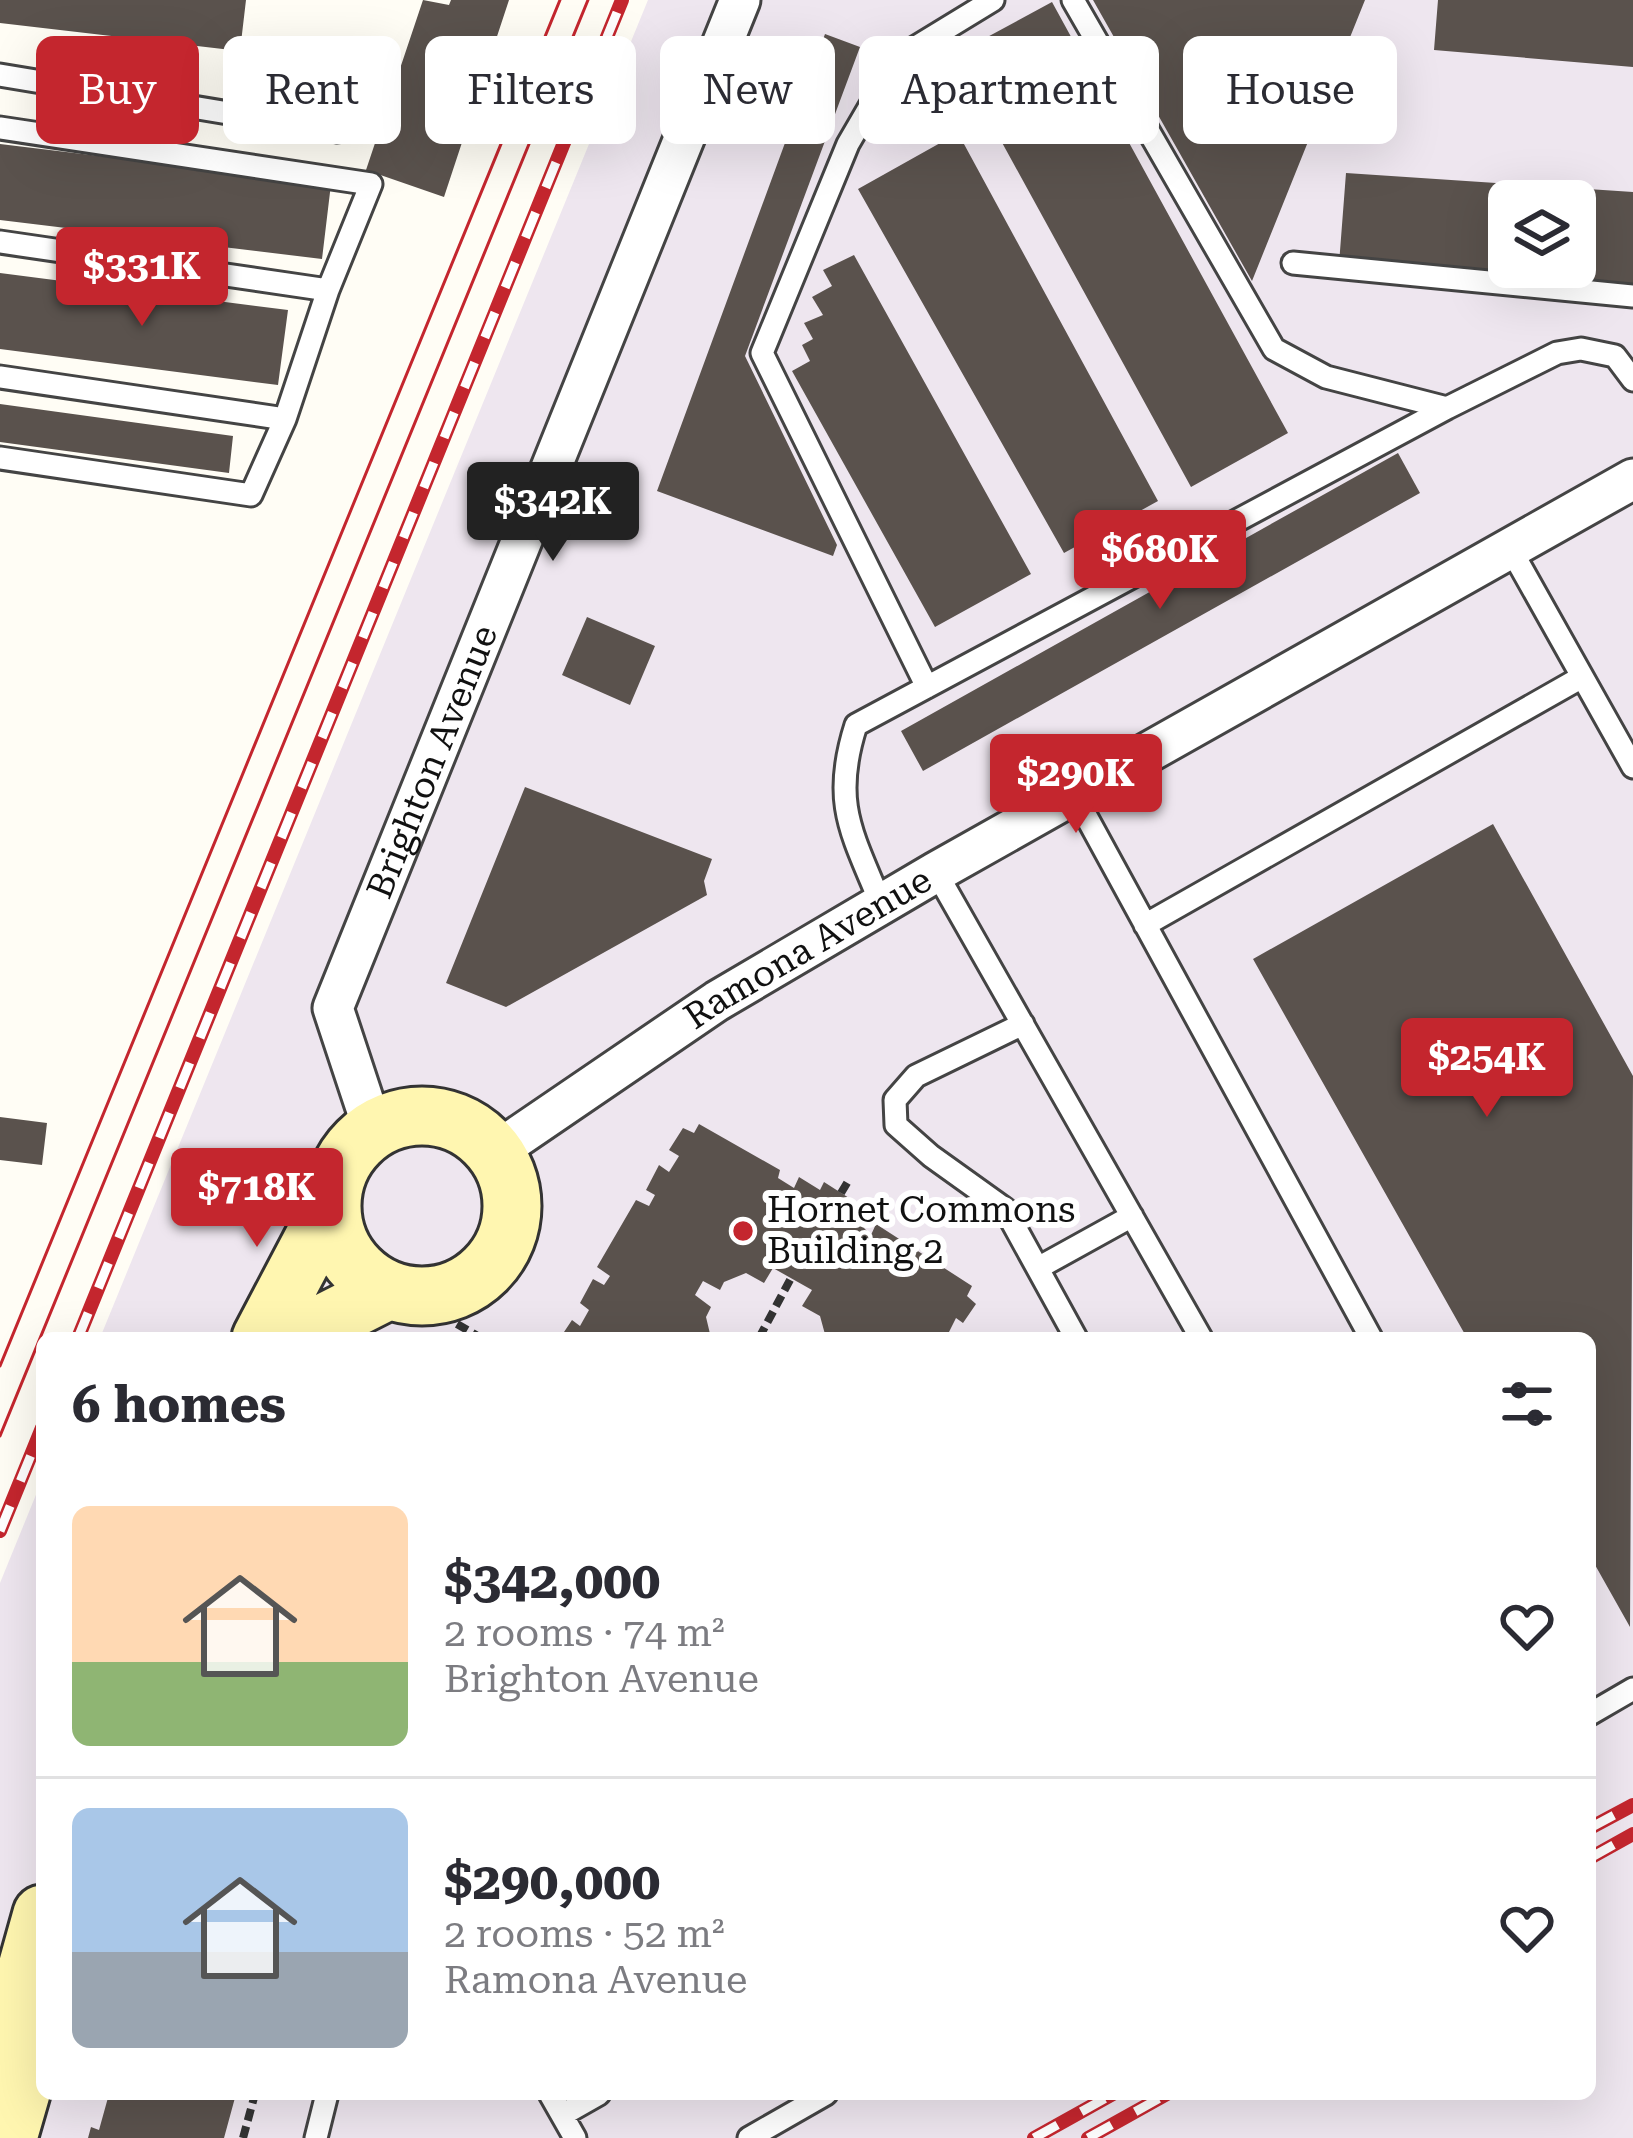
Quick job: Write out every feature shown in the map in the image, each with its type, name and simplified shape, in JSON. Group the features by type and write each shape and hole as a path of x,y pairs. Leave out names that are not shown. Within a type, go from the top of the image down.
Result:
{"main road":[{"path":"264,1332 331,1205 337,1175 351,1149 373,1129 401,1117 431,1115 460,1123 485,1140 503,1165 512,1193 511,1224 501,1252 482,1274 457,1290 428,1297 389,1290 350,1262 336,1235 331,1205"},
{"path":"311,1332 389,1290"},
{"path":"0,2064 36,1935"},
{"path":"8,2138 36,2041"}],"street":[{"name":"Brighton Avenue","path":"373,1129 334,1007 740,0"},
{"name":"Ramona Avenue","path":"494,1153 717,1001 936,872 1633,479"}],"lane":[{"path":"927,687 762,352 848,144 898,58 993,0"},
{"path":"1073,0 1274,349 1326,377 1447,408"},
{"path":"0,75 223,112"},
{"path":"0,128 371,184 328,290 285,419 251,494 0,458"},
{"path":"0,242 328,290"},
{"path":"1293,263 1633,296"},
{"path":"881,904 847,818 843,765 856,725 1557,353 1581,349 1615,356 1633,380"},
{"path":"0,377 285,419"},
{"path":"1510,548 1633,767"},
{"path":"1145,925 1582,677"},
{"path":"1074,794 1369,1332"},
{"path":"936,872 1198,1332"},
{"path":"1023,1024 916,1076 895,1100 896,1124 1005,1209 1073,1332"},
{"path":"1038,1268 1132,1216"},
{"path":"1596,1711 1633,1689"},
{"path":"316,2138 326,2100"},
{"path":"554,2100 574,2138"},
{"path":"562,2114 588,2100"},
{"path":"749,2138 816,2100"}],"path":[{"path":"842,1193 850,1178"},
{"path":"762,1332 791,1278"},
{"path":"457,1324 471,1332"},
{"path":"243,2138 253,2100"}],"shaded area":[{"path":"648,0 1633,0 1633,2138 0,2138 0,1583 36,1495 36,2100 1596,2100 1596,1332 102,1332 589,144 636,144 633,36"}],"building":[{"path":"0,0 246,0 242,36 223,36 223,49 199,46 199,36 111,36 0,23"},
{"path":"423,0 449,5 451,0 509,0 497,36 425,36 425,144 461,144 444,197 366,170 375,144 401,144 401,66"},
{"path":"1093,0 1365,0 1351,36 1183,36 1183,144 1307,144 1252,281 1159,117 1159,36 1113,36"},
{"path":"1438,0 1633,0 1633,67 1434,50"},
{"path":"1052,2 1071,36 989,36"},
{"path":"835,38 859,50 835,114"},
{"path":"0,144 331,184 322,259 0,220"},
{"path":"785,144 824,144 745,356 837,545 833,556 657,491"},
{"path":"938,144 964,144 1158,501 1064,553 858,189"},
{"path":"1003,144 1130,144 1288,433 1191,487"},
{"path":"1346,173 1488,182 1488,275 1339,264"},
{"path":"1596,190 1633,192 1633,285 1596,282"},
{"path":"854,255 1031,574 935,627 792,371 810,361 802,345 813,339 804,323 823,315 812,297 832,286 823,270"},
{"path":"0,273 288,310 278,385 0,349"},
{"path":"0,404 233,436 229,473 0,442"},
{"path":"1398,453 1420,493 923,771 901,731"},
{"path":"587,617 655,646 630,705 562,675"},
{"path":"525,787 712,859 704,881 707,895 506,1007 446,983"},
{"path":"1493,824 1633,1076 1630,1627 1596,1567 1596,1332 1464,1332 1253,959"},
{"path":"0,1117 47,1123 42,1165 0,1160"},
{"name":"Hornet Commons Building 2","path":"699,1124 780,1170 778,1178 794,1188 799,1177 820,1190 824,1182 871,1212 864,1228 871,1235 876,1224 972,1286 967,1296 976,1304 963,1323 956,1318 949,1332 824,1332 820,1316 802,1306 812,1290 773,1268 764,1283 746,1273 724,1282 720,1290 703,1281 695,1295 711,1307 706,1317 710,1332 564,1332 572,1320 580,1326 589,1310 580,1303 593,1279 604,1285 610,1276 597,1267 636,1200 649,1206 655,1195 646,1190 659,1165 669,1172 679,1156 669,1150 683,1128 694,1133"},
{"path":"107,2100 234,2100 224,2138 88,2138 91,2127 99,2130"}],"tram line":[{"path":"0,1366 560,0"},
{"path":"43,1332 588,0"},
{"path":"0,1436 36,1348"}],"railway":[{"path":"80,1332 622,0"},
{"path":"0,1531 36,1443"},
{"path":"1596,1825 1633,1805"},
{"path":"1596,1855 1633,1834"},
{"path":"1034,2138 1102,2100"},
{"path":"1088,2138 1156,2100"}],"place":[{"name":"Hornet Commons Building 2","path":"743,1231"}]}
